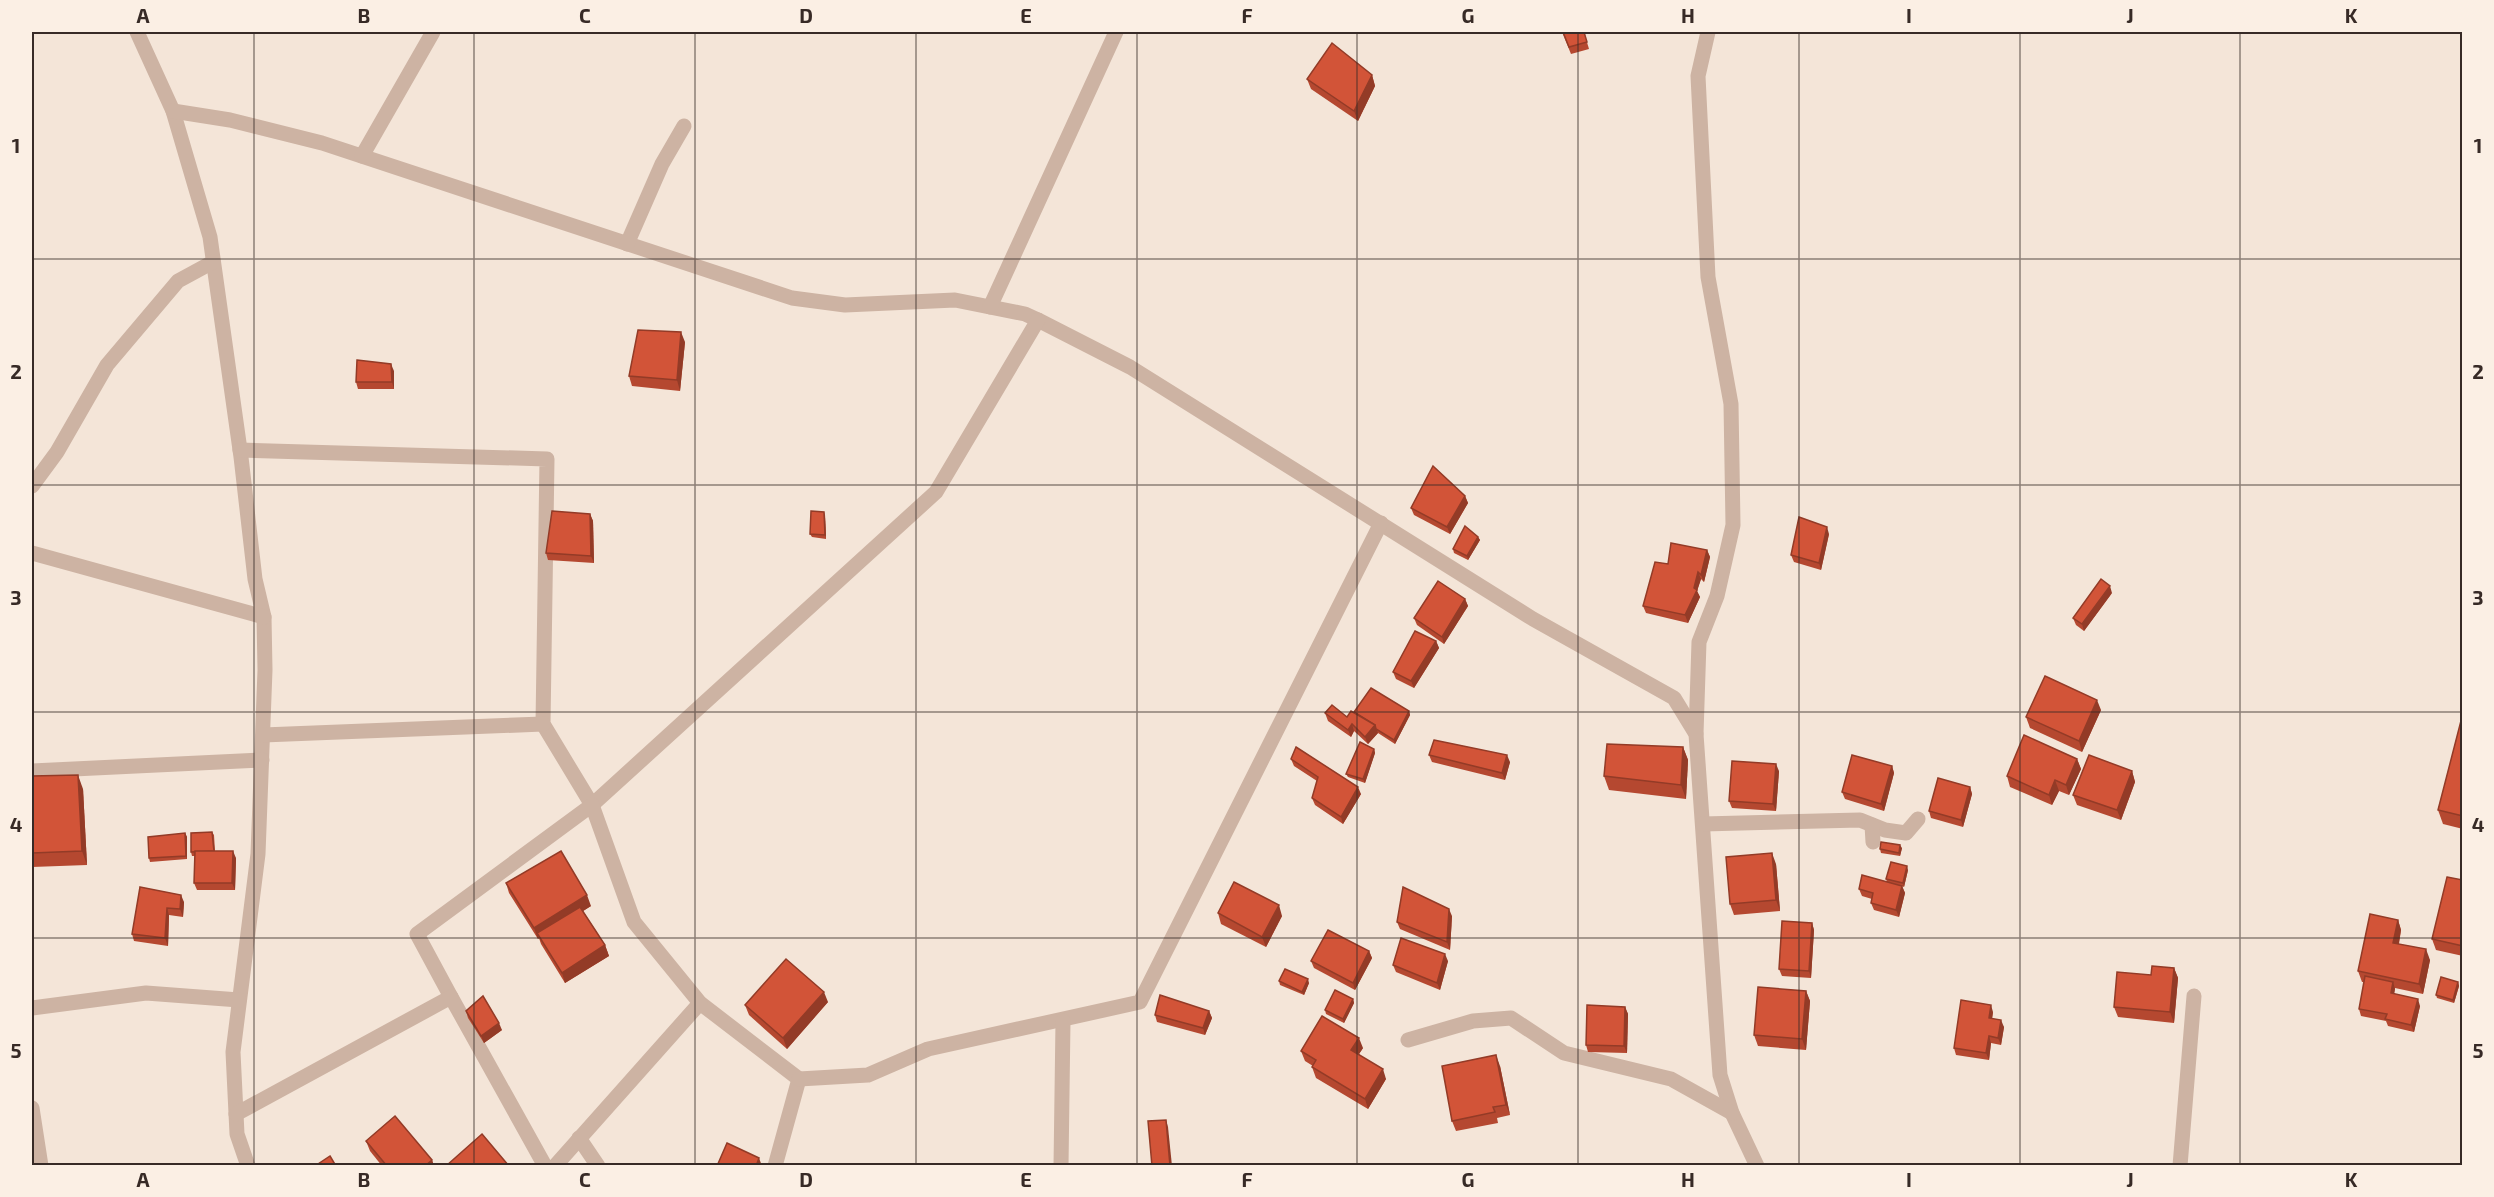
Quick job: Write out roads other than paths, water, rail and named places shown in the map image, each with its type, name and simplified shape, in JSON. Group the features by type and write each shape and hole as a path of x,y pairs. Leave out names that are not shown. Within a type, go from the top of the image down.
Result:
{"street":[{"path":"137,32 173,111 210,237 240,450 255,579 264,617 265,670 258,854 233,1052 237,1134 248,1166"},
{"path":"362,156 434,32"},
{"path":"990,307 1116,32"},
{"path":"1708,32 1698,76 1700,123 1708,277 1731,404 1733,525 1717,596 1700,642 1696,734 1720,1075 1732,1113 1757,1166"},
{"path":"173,111 230,120 322,143 792,298 845,305 955,300 1025,314 1130,367 1533,619 1674,698 1696,734"},
{"path":"627,244 662,164 684,126"},
{"path":"32,486 57,452 107,365 178,281 213,262"},
{"path":"545,1166 417,934 592,805 936,492 1038,320"},
{"path":"240,450 547,459 543,724 592,805 634,922 700,1003 799,1079 868,1075 928,1049 1063,1021 1140,1002 1381,523"},
{"path":"32,553 264,617"},
{"path":"263,735 543,724"},
{"path":"32,771 262,760"},
{"path":"1703,824 1860,820 1885,830 1906,833 1918,819"},
{"path":"1872,825 1873,842"},
{"path":"32,1008 146,993 239,1000"},
{"path":"2180,1166 2194,996"},
{"path":"236,1114 451,997"},
{"path":"555,1166 700,1003"},
{"path":"1408,1040 1473,1021 1511,1018 1564,1053 1671,1079 1732,1113"},
{"path":"1061,1166 1063,1021"},
{"path":"776,1166 799,1079"},
{"path":"32,1108 41,1166"},
{"path":"579,1138 598,1166"}]}
